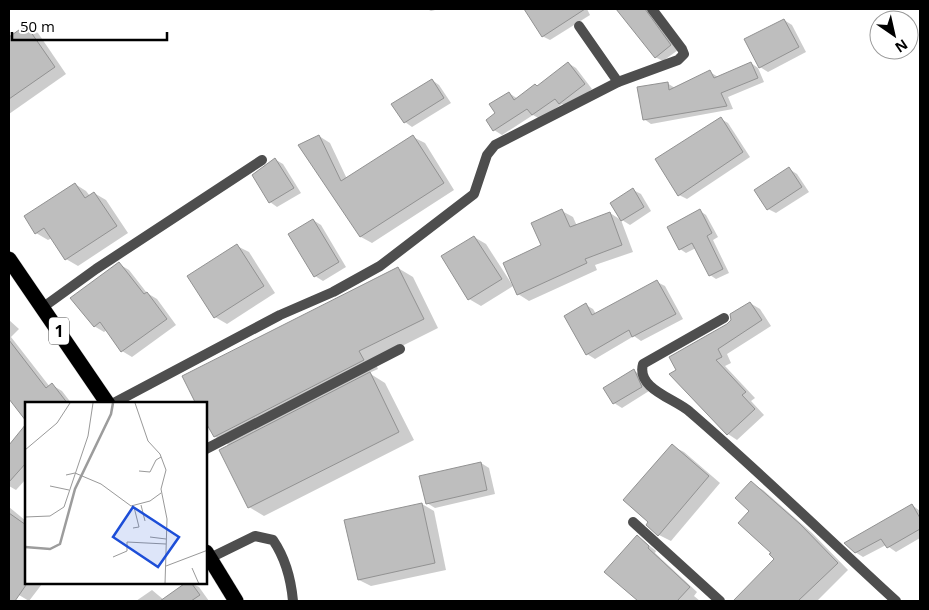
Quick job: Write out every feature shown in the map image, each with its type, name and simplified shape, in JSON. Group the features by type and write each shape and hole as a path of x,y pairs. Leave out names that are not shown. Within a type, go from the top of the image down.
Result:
{"highway":[{"name":"1","path":"9,259 107,402"},
{"path":"208,555 236,601"}],"street":[{"path":"116,402 280,315 333,292 380,266 474,194 487,155 495,145 618,82 678,60 684,54 652,9"},
{"path":"580,26 618,82"},
{"path":"42,308 96,269 262,160"},
{"path":"724,318 643,364 641,371 645,382 688,410 896,601"},
{"path":"208,448 400,349"},
{"path":"633,522 720,601"},
{"path":"208,555 255,536 273,540 281,552 291,582 293,601"}],"building":[{"path":"524,9 585,9 542,37"},
{"path":"616,9 645,9 671,45 655,58"},
{"path":"784,19 799,47 759,68 744,39"},
{"path":"26,25 55,67 9,99 9,37"},
{"path":"568,62 585,84 559,104 555,99 532,115 527,109 493,131 486,120 495,113 489,104 509,92 514,100 535,84 537,86"},
{"path":"751,62 758,78 721,93 727,106 643,120 637,87 668,82 669,90 710,70 714,78"},
{"path":"432,79 444,98 404,123 391,104"},
{"path":"721,117 743,152 678,196 655,159"},
{"path":"319,135 341,181 413,135 444,183 360,237 298,145"},
{"path":"275,158 294,188 269,203 252,175"},
{"path":"789,167 802,187 767,210 754,190"},
{"path":"75,183 85,198 94,192 117,226 65,260 44,228 35,234 24,216"},
{"path":"633,188 644,207 621,221 610,203"},
{"path":"562,209 570,227 610,212 622,245 585,259 587,263 517,295 503,263 541,245 531,223"},
{"path":"700,209 712,233 707,236 723,269 709,276 692,243 679,250 667,227"},
{"path":"313,219 339,262 314,277 288,234"},
{"path":"474,236 502,279 468,300 441,256"},
{"path":"237,244 264,286 214,318 187,276"},
{"path":"119,262 144,294 147,292 167,319 121,352 100,322 94,327 70,298"},
{"path":"398,267 424,319 359,351 364,360 214,437 208,426 208,402 195,402 182,376"},
{"path":"657,280 676,314 632,337 629,330 586,355 564,316 586,303 592,315"},
{"path":"750,302 762,320 718,349 722,357 716,360 746,392 742,395 755,409 727,435 669,374 676,370 669,357 727,324 731,320 730,314"},
{"path":"9,340 46,388 52,383 66,402 25,402 25,420 9,399"},
{"path":"634,369 642,387 613,404 603,388"},
{"path":"370,372 399,432 248,508 219,450"},
{"path":"25,425 25,464 9,482 9,445"},
{"path":"672,444 709,476 658,536 646,525 648,522 623,500"},
{"path":"481,462 487,490 426,504 419,476"},
{"path":"751,481 800,524 838,563 798,601 733,601 774,559 769,554 771,553 738,523 749,511 735,498"},
{"path":"422,503 435,563 358,580 344,520"},
{"path":"912,504 920,518 920,529 887,548 881,539 855,553 844,543"},
{"path":"9,513 25,524 26,585 15,601 9,601"},
{"path":"637,535 649,546 648,548 690,587 677,601 638,601 604,572"},
{"path":"183,585 193,585 200,595 191,601 160,601"}]}
